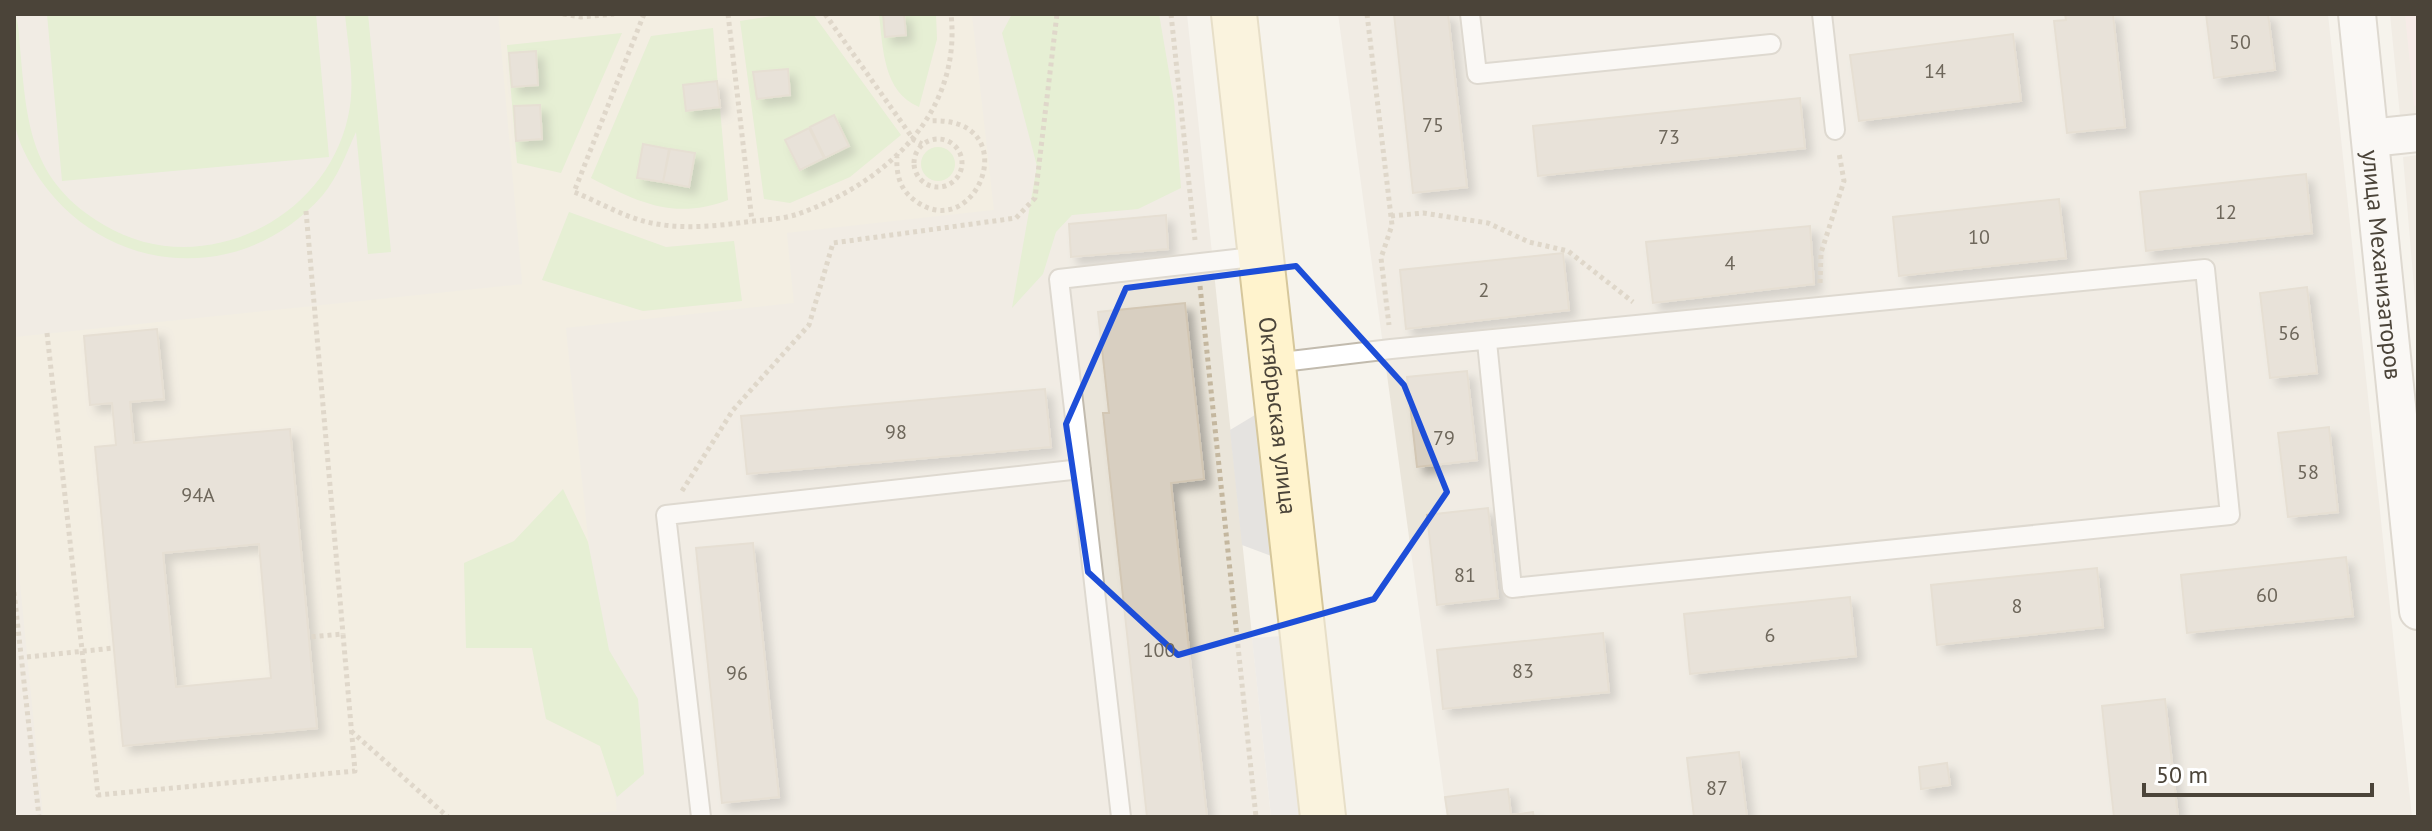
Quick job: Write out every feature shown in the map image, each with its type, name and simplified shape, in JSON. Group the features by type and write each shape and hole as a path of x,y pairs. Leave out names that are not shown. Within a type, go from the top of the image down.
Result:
{"main road":[{"name":"Октябрьская улица","path":"1234,14 1323,817"}],"street":[{"name":"улица Механизаторов","path":"2357,14 2415,552 2418,611"},
{"path":"2370,138 2418,133"}],"lane":[{"path":"1470,14 1477,74 1771,44"},
{"path":"1822,14 1835,130"},
{"path":"1121,817 1059,279 1262,256"},
{"path":"1274,363 2205,269 2230,515 1512,588 1487,342"},
{"path":"701,817 666,515 1081,469"}],"path":[{"path":"563,14 581,17 614,14"},
{"path":"644,14 574,192 647,222 705,227 797,214 860,184 914,140 939,102 954,41 951,14"},
{"path":"728,14 752,221"},
{"path":"825,14 914,140 922,144 938,138 954,144 962,159 960,176 947,187 930,187 916,176 913,160 922,144"},
{"path":"666,515 733,410 809,325 833,243 1016,218 1035,198 1057,14"},
{"path":"1171,14 1256,817"},
{"path":"1367,14 1392,225 1381,258 1391,349"},
{"path":"897,153 900,182 904,191 919,204 937,210 957,207 973,196 984,179 986,160 980,141 966,127 948,120 929,121"},
{"path":"1822,308 1821,253 1844,181 1835,130"},
{"path":"47,333 98,795 355,771 306,211"},
{"path":"1391,216 1423,213 1488,223 1529,242 1568,251 1662,324"},
{"path":"14,592 39,817"},
{"path":"309,637 343,634"},
{"path":"27,657 114,648"},
{"path":"351,731 448,817"}],"highlighted area":[{"path":"1296,266 1404,385 1447,492 1374,599 1178,655 1088,572 1066,424 1126,288"}],"shaded area":[{"path":"14,14 1187,14 1271,817 14,817"},
{"path":"498,14 972,14 994,210 787,233 794,303 566,328 617,811 556,817 43,817 14,524 14,337 522,284"},
{"path":"1338,14 2328,14 2412,817 1447,817"},
{"path":"2390,14 2418,14 2418,114 2400,116"},
{"path":"2405,14 2418,14 2418,105 2414,106"},
{"path":"2418,155 2418,335 2403,157"},
{"path":"1278,401 1323,817 1271,817 1252,638 1283,636 1277,558 1242,545 1230,430"}],"green space":[{"path":"14,14 30,126 47,170 61,190 79,208 104,225 141,241 179,247 217,244 253,232 286,212 314,186 335,154 348,117 351,78 345,14 368,14 391,252 368,254 356,132 337,173 322,196 285,228 244,249 202,258 158,256 117,243 79,221 47,189 22,147 17,132 12,99"},
{"path":"47,14 316,14 329,157 62,181"},
{"path":"784,14 813,14 901,135 850,177 790,203 764,199 740,21"},
{"path":"879,14 936,14 937,39 919,107 898,91 892,80 884,54"},
{"path":"1012,14 1159,14 1174,101 1181,188 1138,209 1072,215 1056,232 1043,274 1012,308 1037,166 1002,33"},
{"path":"713,28 728,200 691,209 658,206 625,195 591,178 651,36"},
{"path":"622,33 561,173 517,163 507,45"},
{"path":"938,147 950,152 955,164 950,176 938,181 926,176 921,164 926,152"},
{"path":"569,212 666,247 734,241 742,301 643,311 542,280"},
{"path":"563,489 588,542 609,650 638,699 644,774 617,797 600,746 546,719 532,648 466,648 464,563 514,541"}],"building":[{"path":"883,14 904,14 906,35 885,37"},
{"path":"1394,14 1448,14 1467,187 1413,193"},
{"path":"2065,14 2113,14 2125,127 2067,133 2054,21 2066,20"},
{"path":"2206,14 2268,14 2275,70 2214,78"},
{"path":"2013,34 2021,101 1859,121 1850,55"},
{"path":"536,51 538,85 512,87 509,53"},
{"path":"788,69 790,95 757,99 753,72"},
{"path":"717,81 720,107 686,111 683,85"},
{"path":"1800,98 1805,148 1538,176 1533,126"},
{"path":"540,105 542,139 516,141 514,106"},
{"path":"834,115 849,146 825,158 810,127"},
{"path":"809,128 824,158 800,170 785,140"},
{"path":"643,144 669,149 663,182 637,178"},
{"path":"670,149 695,153 689,187 663,182"},
{"path":"2306,174 2312,233 2146,251 2140,192"},
{"path":"2059,199 2066,258 1899,276 1893,217"},
{"path":"1166,215 1168,249 1071,257 1069,224"},
{"path":"1810,226 1814,284 1653,303 1646,242"},
{"path":"1563,253 1569,310 1406,329 1400,270"},
{"path":"2307,287 2317,373 2270,378 2260,293"},
{"path":"1185,303 1204,479 1171,483 1207,817 1147,817 1103,413 1109,413 1098,312"},
{"path":"157,329 164,399 130,402 134,443 290,429 317,728 123,746 95,447 116,445 112,403 90,405 84,336","holes":["259,544 271,678 176,687 163,553"]},
{"path":"1467,371 1477,460 1417,467 1407,377"},
{"path":"1045,389 1051,447 747,474 741,416"},
{"path":"2329,427 2338,512 2288,517 2278,433"},
{"path":"1488,508 1498,598 1437,605 1427,515"},
{"path":"753,543 779,797 722,803 696,548"},
{"path":"2346,557 2353,616 2187,633 2181,575"},
{"path":"2097,568 2103,627 1937,645 1931,585"},
{"path":"1850,597 1856,656 1690,674 1684,614"},
{"path":"1603,633 1609,692 1443,709 1437,650"},
{"path":"2165,699 2178,817 2114,817 2102,706"},
{"path":"1739,752 1747,817 1694,817 1687,758"},
{"path":"1947,763 1950,785 1921,789 1919,767"},
{"path":"1508,789 1511,815 1533,812 1534,817 1448,817 1445,797"}]}
